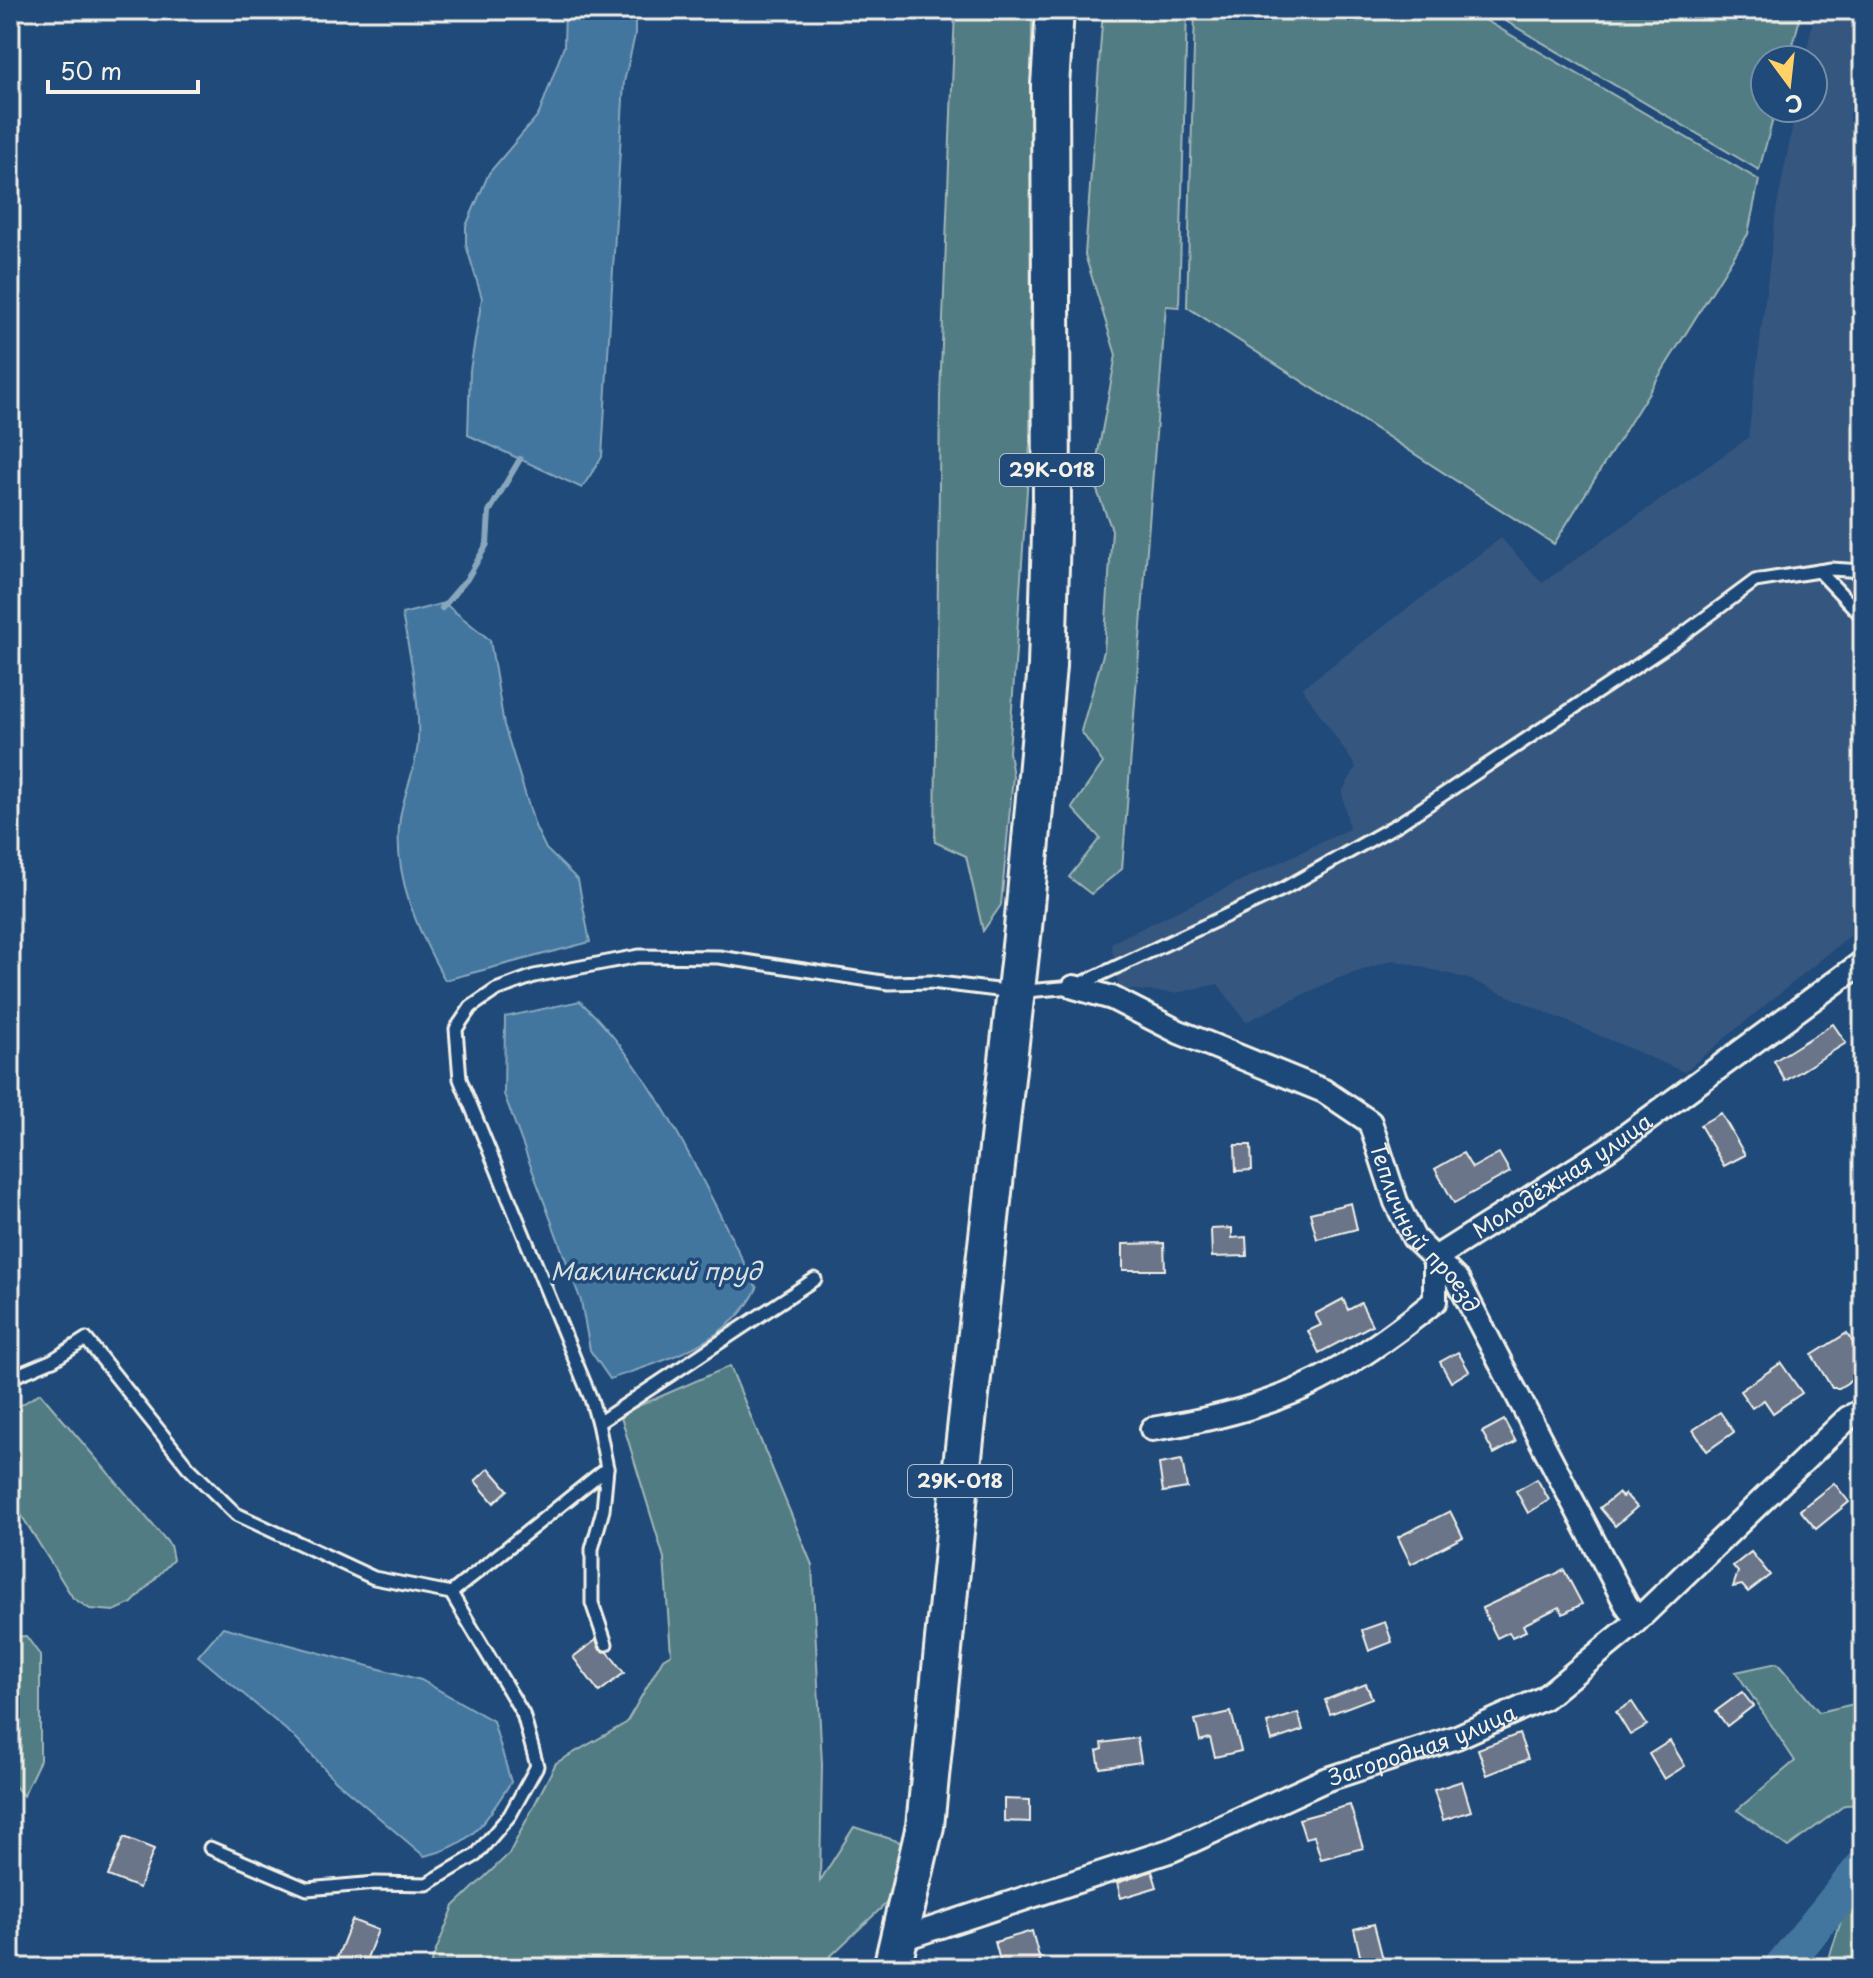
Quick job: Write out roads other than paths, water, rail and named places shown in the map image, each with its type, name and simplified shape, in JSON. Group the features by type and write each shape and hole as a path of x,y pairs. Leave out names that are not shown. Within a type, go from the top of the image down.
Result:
{"main road":[{"name":"29К-018","path":"895,1954 925,1826 1023,928 1047,666 1052,499 1050,85 1055,10"}],"street":[{"name":"Молодёжная улица","path":"1435,1258 1609,1148 1863,962"},
{"name":"Тепличный проезд","path":"1074,987 1112,998 1179,1032 1324,1091 1370,1122 1396,1202 1414,1238 1458,1281 1626,1604 1637,1619"},
{"path":"1152,1429 1219,1419 1309,1388 1384,1343 1435,1301 1435,1258"},
{"name":"Загородная улица","path":"895,1954 1172,1850 1325,1780 1457,1737 1544,1698 1637,1619 1848,1418 1863,1410"}],"lane":[{"path":"606,1644 592,1603 592,1549 603,1510 607,1468 598,1423 591,1399 460,1079 456,1029 471,1007 496,990 534,976 639,956 719,957 889,983 931,982 1014,992 1074,987 1285,888 1400,823 1670,644 1755,581 1819,571 1863,571"},
{"path":"1819,571 1863,617"},
{"path":"598,1423 815,1279"},
{"path":"10,1378 53,1360 86,1339 188,1467 236,1514 374,1578 451,1593 523,1714 537,1766 510,1815 476,1855 427,1884 376,1883 307,1889 210,1848"},
{"path":"451,1593 607,1468"}],"water":[{"path":"565,10 635,10 635,35 624,82 602,457 582,488 468,435 470,370 482,298 466,245 466,226 489,173 539,114 564,46"},
{"path":"444,603 490,640 504,725 535,826 546,849 578,880 590,942 445,980 409,902 399,839 400,818 418,741 416,693 402,614"},
{"name":"Маклинский пруд","path":"580,1001 609,1031 658,1100 757,1288 746,1307 713,1336 673,1357 610,1379 590,1350 581,1301 504,1094 505,1017"},
{"path":"223,1627 421,1680 493,1721 511,1782 476,1830 455,1845 424,1856 336,1781 298,1740 198,1656"}],"waterway":[{"path":"442,608 467,579 487,544 489,512 520,459"},
{"path":"1781,1968 1863,1867"}]}
